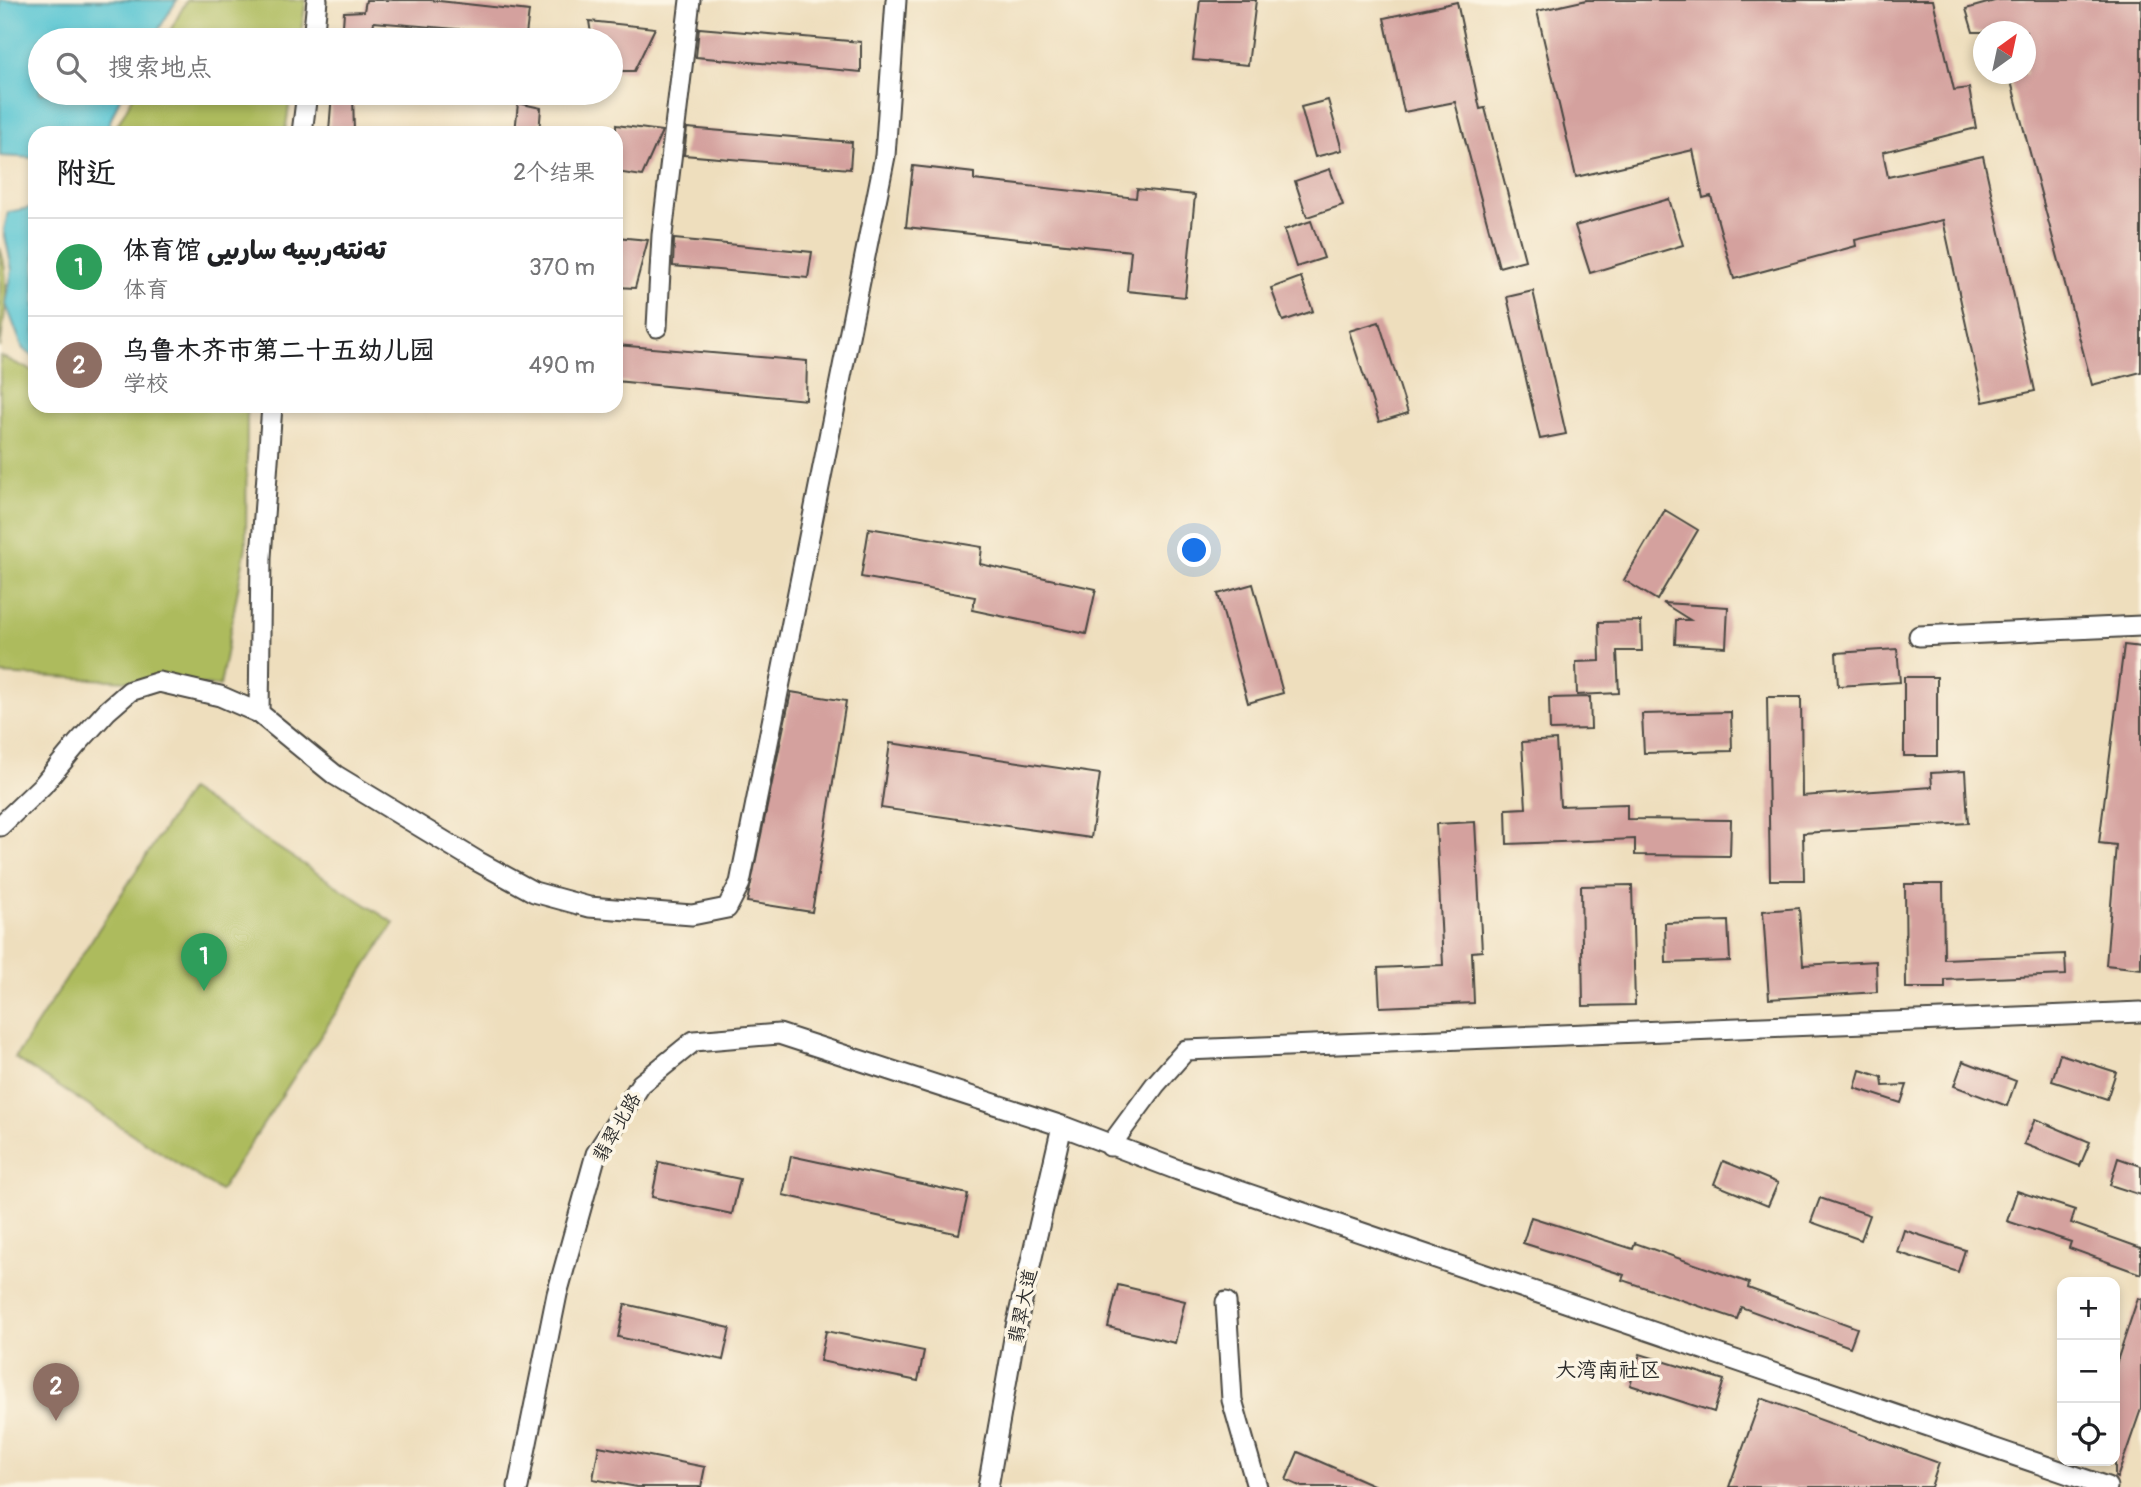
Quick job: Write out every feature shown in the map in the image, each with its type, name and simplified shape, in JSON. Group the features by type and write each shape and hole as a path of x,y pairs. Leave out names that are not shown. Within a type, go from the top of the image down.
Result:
{"street":[{"path":"314,28 317,0"},
{"path":"657,327 662,234 690,0"},
{"path":"0,826 43,785 77,744 130,691 159,682 220,696 259,713 335,775 477,861 534,892 589,907 692,915 727,908 740,883 885,156 896,0"},
{"path":"303,126 306,105"},
{"path":"259,713 261,557 271,413"},
{"path":"1919,636 2141,626"},
{"path":"1110,1146 1155,1085 1186,1050 2141,1012"},
{"name":"翡翠北路","path":"518,1487 557,1294 596,1154 641,1084 694,1041 779,1034 1062,1126 1110,1146 2107,1487"},
{"name":"翡翠大道","path":"988,1487 1016,1327 1062,1126"},
{"path":"1226,1302 1232,1400 1257,1487"}],"green space":[{"path":"187,0 306,0 302,28 172,28"},
{"path":"128,105 289,105 286,126 117,126"},
{"path":"0,248 6,284 0,348"},
{"path":"0,356 28,369 28,413 247,413 246,546 220,686 0,674"},
{"path":"189,790 394,923 220,1191 15,1058"}],"water":[{"path":"0,0 177,0 160,28 28,28 28,105 117,105 108,126 28,126 28,158 0,156"},
{"path":"28,208 28,352 23,349 6,304 12,270 4,230 8,212"}],"building":[{"path":"366,0 430,0 529,11 527,28 444,28 374,22 373,28 343,28 344,12 364,11"},
{"path":"1200,0 1256,0 1248,65 1193,60"},
{"path":"1587,0 1933,0 1954,90 1969,88 1976,128 1883,152 1888,177 1983,156 2035,391 1983,402 1943,220 1855,240 1856,246 1734,279 1711,196 1703,198 1693,150 1576,177 1537,11"},
{"path":"1998,0 2141,0 2141,372 2092,385 2012,84 2036,84 2036,21 1973,21 1973,32 1966,9"},
{"path":"1457,2 1480,109 1485,108 1525,260 1499,267 1455,102 1404,112 1384,18"},
{"path":"589,21 655,28 634,71 623,71 623,28 590,28"},
{"path":"699,28 861,42 861,72 696,57"},
{"path":"1328,100 1342,150 1315,157 1301,107"},
{"path":"331,105 353,105 354,126 329,126"},
{"path":"518,105 541,108 540,126 516,126"},
{"path":"616,125 662,131 642,176 623,173 623,126"},
{"path":"687,128 852,142 850,169 684,155"},
{"path":"913,166 974,173 974,180 1136,198 1137,189 1195,195 1185,297 1127,291 1131,251 906,227"},
{"path":"1330,169 1343,205 1307,217 1295,181"},
{"path":"1669,199 1683,245 1590,273 1575,226"},
{"path":"1311,221 1324,258 1296,267 1284,230"},
{"path":"623,238 648,240 635,288 623,287"},
{"path":"674,239 812,252 808,278 673,266"},
{"path":"1301,277 1313,311 1283,321 1271,288"},
{"path":"1533,291 1566,434 1540,439 1507,297"},
{"path":"1379,322 1408,413 1379,422 1349,331"},
{"path":"623,346 807,361 806,400 623,382"},
{"path":"1665,510 1698,530 1657,600 1624,580"},
{"path":"869,528 982,547 980,564 1096,589 1086,634 972,610 975,597 861,577"},
{"path":"1253,584 1283,693 1248,703 1218,594"},
{"path":"1663,603 1728,607 1726,647 1675,644 1676,620 1690,620"},
{"path":"1641,621 1642,651 1617,651 1619,693 1577,695 1576,662 1600,661 1599,622"},
{"path":"2124,645 2141,647 2141,969 2106,965 2116,845 2099,843"},
{"path":"1897,649 1900,682 1838,686 1836,653"},
{"path":"1904,677 1937,677 1937,756 1904,756"},
{"path":"791,692 846,701 812,912 747,902"},
{"path":"1590,697 1591,729 1550,730 1549,698"},
{"path":"1767,697 1801,697 1802,796 1932,787 1931,773 1965,771 1968,823 1803,833 1804,880 1770,880"},
{"path":"1731,712 1732,751 1644,753 1642,714"},
{"path":"1556,740 1560,806 1627,804 1627,819 1731,820 1730,856 1635,855 1635,839 1507,844 1506,809 1526,808 1522,742"},
{"path":"890,743 1100,774 1091,838 881,808"},
{"path":"1475,822 1482,951 1472,952 1474,1003 1380,1007 1378,968 1443,965 1436,824"},
{"path":"1905,884 1943,884 1944,959 2065,954 2066,975 1945,980 1945,988 1906,988"},
{"path":"1632,885 1635,1005 1583,1006 1581,886"},
{"path":"1799,908 1803,965 1876,961 1877,992 1769,999 1763,911"},
{"path":"1728,921 1730,961 1666,963 1665,923"},
{"path":"2060,1054 2116,1072 2107,1099 2052,1081"},
{"path":"1963,1061 2016,1081 2007,1106 1954,1086"},
{"path":"1860,1070 1882,1077 1883,1086 1907,1085 1901,1103 1855,1088"},
{"path":"2035,1119 2090,1142 2080,1166 2024,1144"},
{"path":"791,1156 968,1194 959,1234 783,1195"},
{"path":"2118,1158 2141,1166 2141,1195 2110,1185"},
{"path":"1723,1161 1778,1183 1768,1206 1714,1184"},
{"path":"659,1162 740,1179 732,1214 652,1197"},
{"path":"2017,1191 2075,1210 2071,1223 2141,1248 2141,1274 2069,1248 2071,1242 2007,1221"},
{"path":"1820,1198 1870,1215 1861,1240 1811,1222"},
{"path":"1531,1217 1633,1249 1635,1243 1749,1283 1748,1288 1857,1328 1850,1347 1741,1307 1737,1319 1622,1280 1624,1275 1523,1243"},
{"path":"1904,1230 1965,1250 1958,1272 1897,1252"},
{"path":"1118,1285 1185,1301 1175,1343 1108,1327"},
{"path":"2138,1298 2141,1299 2141,1409 2117,1478 2115,1466 2120,1466 2120,1352"},
{"path":"625,1304 730,1328 723,1360 618,1337"},
{"path":"826,1331 924,1351 918,1381 820,1361"},
{"path":"1640,1354 1724,1380 1714,1412 1630,1385"},
{"path":"1761,1398 1939,1463 1931,1487 1729,1487"},
{"path":"599,1446 705,1467 701,1487 637,1487 593,1479"},
{"path":"1298,1452 1378,1487 1302,1487 1286,1480"}],"place":[{"name":"体育馆 تەنتەربىيە سارىيى","path":"204,991"},
{"name":"乌鲁木齐市第二十五幼儿园","path":"56,1421"}],"district":[{"name":"大湾南社区","path":"1608,1370"}]}
